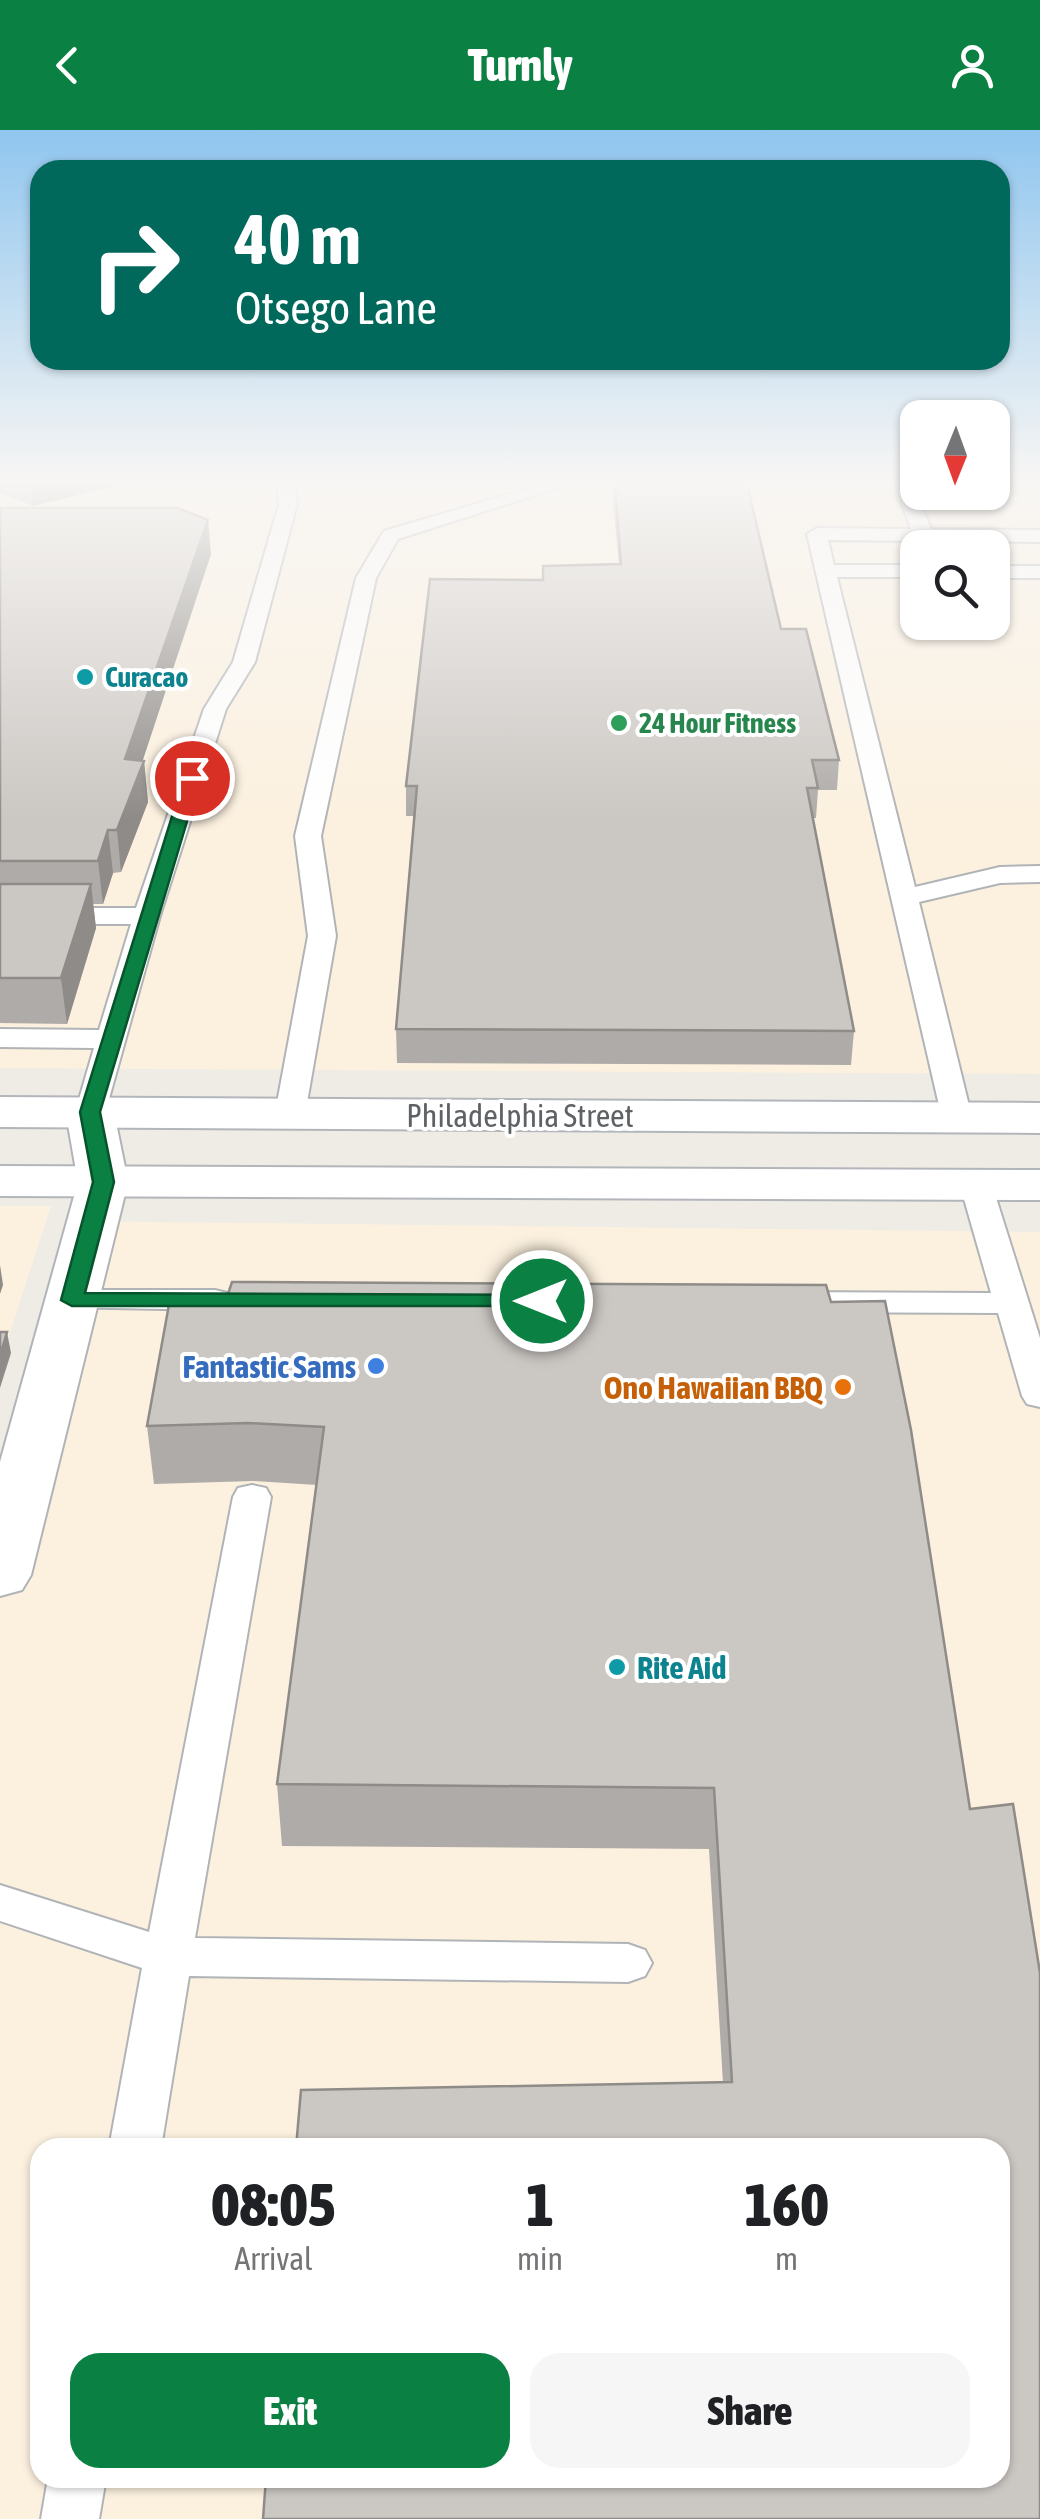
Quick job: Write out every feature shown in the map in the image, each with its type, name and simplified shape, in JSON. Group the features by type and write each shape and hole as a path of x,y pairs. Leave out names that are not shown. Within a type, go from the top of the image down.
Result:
{"main road":[{"name":"Philadelphia Street","path":"0,1112 1040,1118"},
{"path":"0,1576 104,1182 90,1112"},
{"path":"692,1184 791,1152 898,1152 934,1144 955,1131 957,1118"},
{"path":"0,1181 1040,1185"}],"lane":[{"path":"90,1112 215,710 244,662 263,595"},
{"path":"290,1114 322,936 308,836 362,595"},
{"path":"832,595 957,1118"},
{"path":"904,898 1000,874 1040,874"},
{"path":"0,916 148,916"},
{"path":"0,1038 112,1039"},
{"path":"976,1185 1040,1396"},
{"path":"72,1300 252,1300"},
{"path":"752,1302 1011,1303"},
{"path":"137,2138 252,1497"},
{"path":"0,1903 168,1956 628,1963"},
{"path":"70,2519 76,2488"}],"shaded area":[{"path":"0,595 900,595 900,640 1010,640 1010,595 1040,595 1040,1074 0,1068"},
{"path":"0,1206 51,1206 0,1363"},
{"path":"67,1221 1040,1232 1040,2519 0,2519 0,1488"}],"building":[{"name":"Curacao","path":"0,595 182,595 125,759 144,761 117,830 108,830 98,861 0,861"},
{"path":"428,595 773,595 781,629 806,629 839,760 812,760 818,788 807,788 854,1031 396,1029 417,786 406,786"},
{"path":"0,884 91,884 61,978 0,978"},
{"path":"232,1282 826,1285 831,1302 885,1301 911,1430 970,1809 1013,1804 1040,1973 1040,2519 263,2519 265,2488 1010,2488 1010,2138 297,2138 301,2090 732,2082 714,1788 277,1784 324,1427 248,1423 147,1426 170,1299 226,1300"},
{"path":"0,1332 7,1332 0,1356"}],"place":[{"name":"Curacao","path":"85,677"},
{"name":"24 Hour Fitness","path":"619,723"},
{"name":"Fantastic Sams","path":"376,1366"},
{"name":"Ono Hawaiian BBQ","path":"843,1387"},
{"name":"Rite Aid","path":"617,1667"}],"route":[{"path":"192,778 90,1112 104,1182 72,1300 542,1301"}]}
